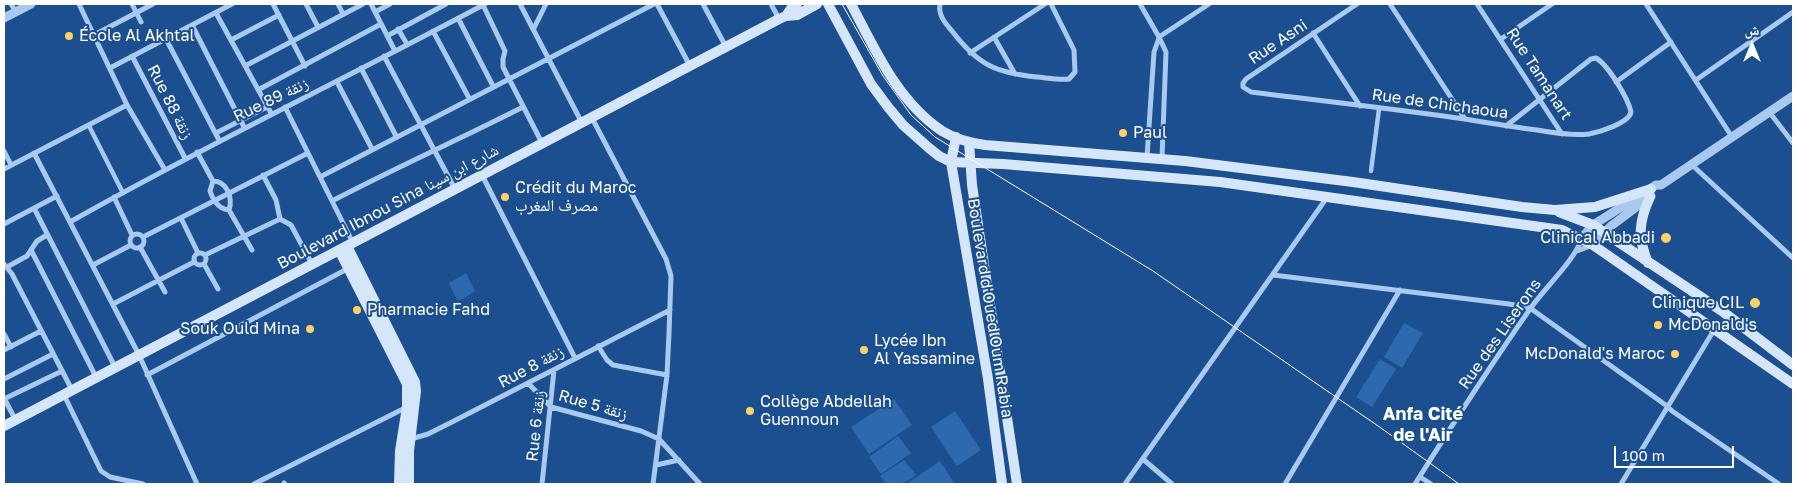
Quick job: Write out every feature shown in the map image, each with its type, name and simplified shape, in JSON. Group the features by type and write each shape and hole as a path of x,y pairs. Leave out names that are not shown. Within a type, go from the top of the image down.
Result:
{"main road":[{"name":"Boulevard Ibnou Sina شارع ابن سينا","path":"783,18 797,4"},
{"name":"Boulevard Ibnou Sina شارع ابن سينا","path":"4,426 726,47 783,18 797,15 817,4"},
{"path":"828,4 871,84 888,106 903,124 929,148 951,162 1160,176 1328,196 1446,214 1552,227 1582,238 1593,245 1793,384"},
{"path":"851,4 883,64 911,104 921,115 943,132 969,142 985,145 1162,158 1555,210 1595,207 1654,190"},
{"name":"Boulevard d'Oued Oum Rabia","path":"956,137 951,152 951,162 988,379 1002,484"},
{"name":"Boulevard d'Oued Oum Rabia","path":"969,142 969,162 1017,484"},
{"path":"1648,263 1640,238 1642,220 1654,190"},
{"path":"1555,210 1593,225 1722,311 1793,365"},
{"path":"346,246 349,268 406,380 408,392 406,439 409,484"},
{"path":"346,246 408,366 414,382 416,391 399,484"}],"street":[{"path":"4,18 13,8 31,4"},
{"path":"79,4 127,105 165,170"},
{"path":"132,4 142,22"},
{"path":"94,34 153,4"},
{"path":"110,68 232,4"},
{"path":"273,4 305,66"},
{"path":"306,4 318,27"},
{"path":"338,4 344,14"},
{"path":"245,66 363,4"},
{"path":"371,4 395,51"},
{"path":"375,12 390,4"},
{"path":"387,36 446,4"},
{"path":"484,4 505,51 503,65 508,78 542,144"},
{"name":"Rue 89 زنقة","path":"70,222 219,140 337,82 484,4"},
{"path":"520,4 582,123"},
{"path":"534,28 546,4"},
{"path":"320,177 420,123 655,4 690,66"},
{"path":"703,4 726,47"},
{"path":"771,4 783,18"},
{"path":"940,4 940,15 944,22 970,53 988,65 1004,72 1015,74 1071,78 1075,59 1074,50 1051,4"},
{"path":"970,53 1045,4"},
{"path":"1140,4 1160,37 1166,52 1162,158"},
{"path":"1147,157 1154,52 1160,37 1209,4"},
{"name":"Rue Asni","path":"1243,87 1246,79 1357,4"},
{"path":"1390,4 1464,119"},
{"name":"Rue Tamanart","path":"1477,4 1562,134"},
{"path":"1501,39 1552,4"},
{"path":"1646,4 1732,137"},
{"path":"1696,80 1793,12"},
{"path":"216,13 271,114"},
{"path":"231,40 279,16"},
{"path":"458,18 493,86"},
{"path":"258,90 381,24"},
{"path":"192,25 244,128"},
{"path":"398,29 407,44"},
{"path":"433,32 469,98"},
{"path":"1313,34 1360,106"},
{"path":"994,37 1015,74"},
{"path":"166,39 219,140"},
{"path":"1506,126 1591,59 1596,58 1600,60 1616,82 1671,42"},
{"name":"Rue 88 زنقة","path":"132,56 185,158"},
{"path":"384,56 455,189"},
{"path":"361,68 396,136"},
{"path":"337,82 372,149"},
{"name":"Rue de Chichaoua","path":"1243,87 1251,92 1464,119 1562,134 1589,134 1601,131 1626,120 1630,116 1630,107 1616,82"},
{"path":"1582,238 1593,225 1654,190 1793,96"},
{"path":"4,168 127,105"},
{"path":"216,133 267,107"},
{"path":"285,107 332,200 346,246"},
{"path":"332,200 523,107"},
{"path":"1371,171 1378,109"},
{"path":"1770,112 1793,143"},
{"path":"592,118 666,259 670,276 667,375 653,484"},
{"path":"89,126 123,192"},
{"path":"4,150 11,165"},
{"path":"197,152 213,181 210,191 214,200 222,209 229,210"},
{"path":"34,153 113,304 197,484"},
{"path":"143,237 308,153"},
{"path":"1692,165 1793,258"},
{"path":"482,175 575,358"},
{"path":"263,176 276,200 280,219 291,225 312,264"},
{"path":"213,181 222,183 228,193 231,201 229,210 252,250"},
{"path":"1593,245 1611,226 1654,190"},
{"path":"4,224 56,196"},
{"path":"1125,484 1144,460 1328,196"},
{"path":"114,197 132,235 131,245"},
{"path":"34,208 115,367"},
{"path":"181,218 198,253"},
{"path":"205,255 280,219"},
{"path":"132,235 138,234 143,237"},
{"path":"47,235 37,241 27,256 5,266 62,371 68,392 101,471 110,477 143,484"},
{"path":"140,247 144,242 143,237"},
{"name":"Rue des Liserons","path":"1416,484 1530,308 1577,251 1582,238"},
{"path":"93,266 131,245"},
{"path":"131,245 136,248 140,247"},
{"name":"Rue des Liserons","path":"1577,251 1593,245"},
{"path":"140,247 165,292"},
{"path":"31,250 96,377"},
{"path":"198,253 201,252 205,255"},
{"path":"194,262 194,256 198,253"},
{"path":"205,255 204,264 218,289"},
{"path":"113,304 194,262"},
{"path":"194,262 198,265 204,264"},
{"path":"147,375 349,268"},
{"path":"1273,275 1514,304 1530,308 1672,411 1778,484"},
{"path":"1285,484 1400,290"},
{"name":"Rue 8 زنقة","path":"406,439 428,434 670,310"},
{"path":"1622,484 1714,330"},
{"path":"4,350 41,331"},
{"path":"4,334 11,347"},
{"path":"598,346 607,360 613,365 667,375"},
{"path":"4,379 53,354"},
{"name":"Rue 6 زنقة","path":"542,484 554,370"},
{"path":"15,420 4,399 62,371"},
{"name":"Rue 5 زنقة","path":"528,383 551,407 641,431 660,439"},
{"path":"254,484 407,407"},
{"path":"660,439 700,484"},
{"path":"656,465 679,460"},
{"path":"1144,460 1172,484"},
{"path":"1420,477 1431,484"}],"shaded area":[{"path":"466,273 475,291 461,300 457,300 449,283"},
{"path":"1404,323 1423,333 1402,368 1384,357"},
{"path":"1380,359 1396,369 1372,407 1356,397"},
{"path":"894,399 912,425 869,454 851,427"},
{"path":"955,411 981,450 957,466 931,427"},
{"path":"898,436 911,453 881,474 869,457"},
{"path":"904,460 916,475 903,484 886,484 880,476"},
{"path":"940,461 955,484 906,484"}],"tram line":[{"path":"842,4 883,76 911,115 935,137 1153,271 1459,484"}],"place":[{"name":"École Al Akhtal","path":"69,36"},
{"name":"Paul","path":"1123,133"},
{"name":"Crédit du Maroc مصرف المغرب","path":"505,197"},
{"name":"Clinical Abbadi","path":"1666,238"},
{"name":"Clinique CIL","path":"1755,303"},
{"name":"Pharmacie Fahd","path":"357,310"},
{"name":"McDonald's","path":"1658,325"},
{"name":"Souk Ould Mina","path":"310,329"},
{"name":"Lycée Ibn Al Yassamine","path":"864,350"},
{"name":"McDonald's Maroc","path":"1675,354"},
{"name":"Collège Abdellah Guennoun","path":"750,411"}],"district":[{"name":"Anfa Cité de l'Air","path":"1423,424"}]}
